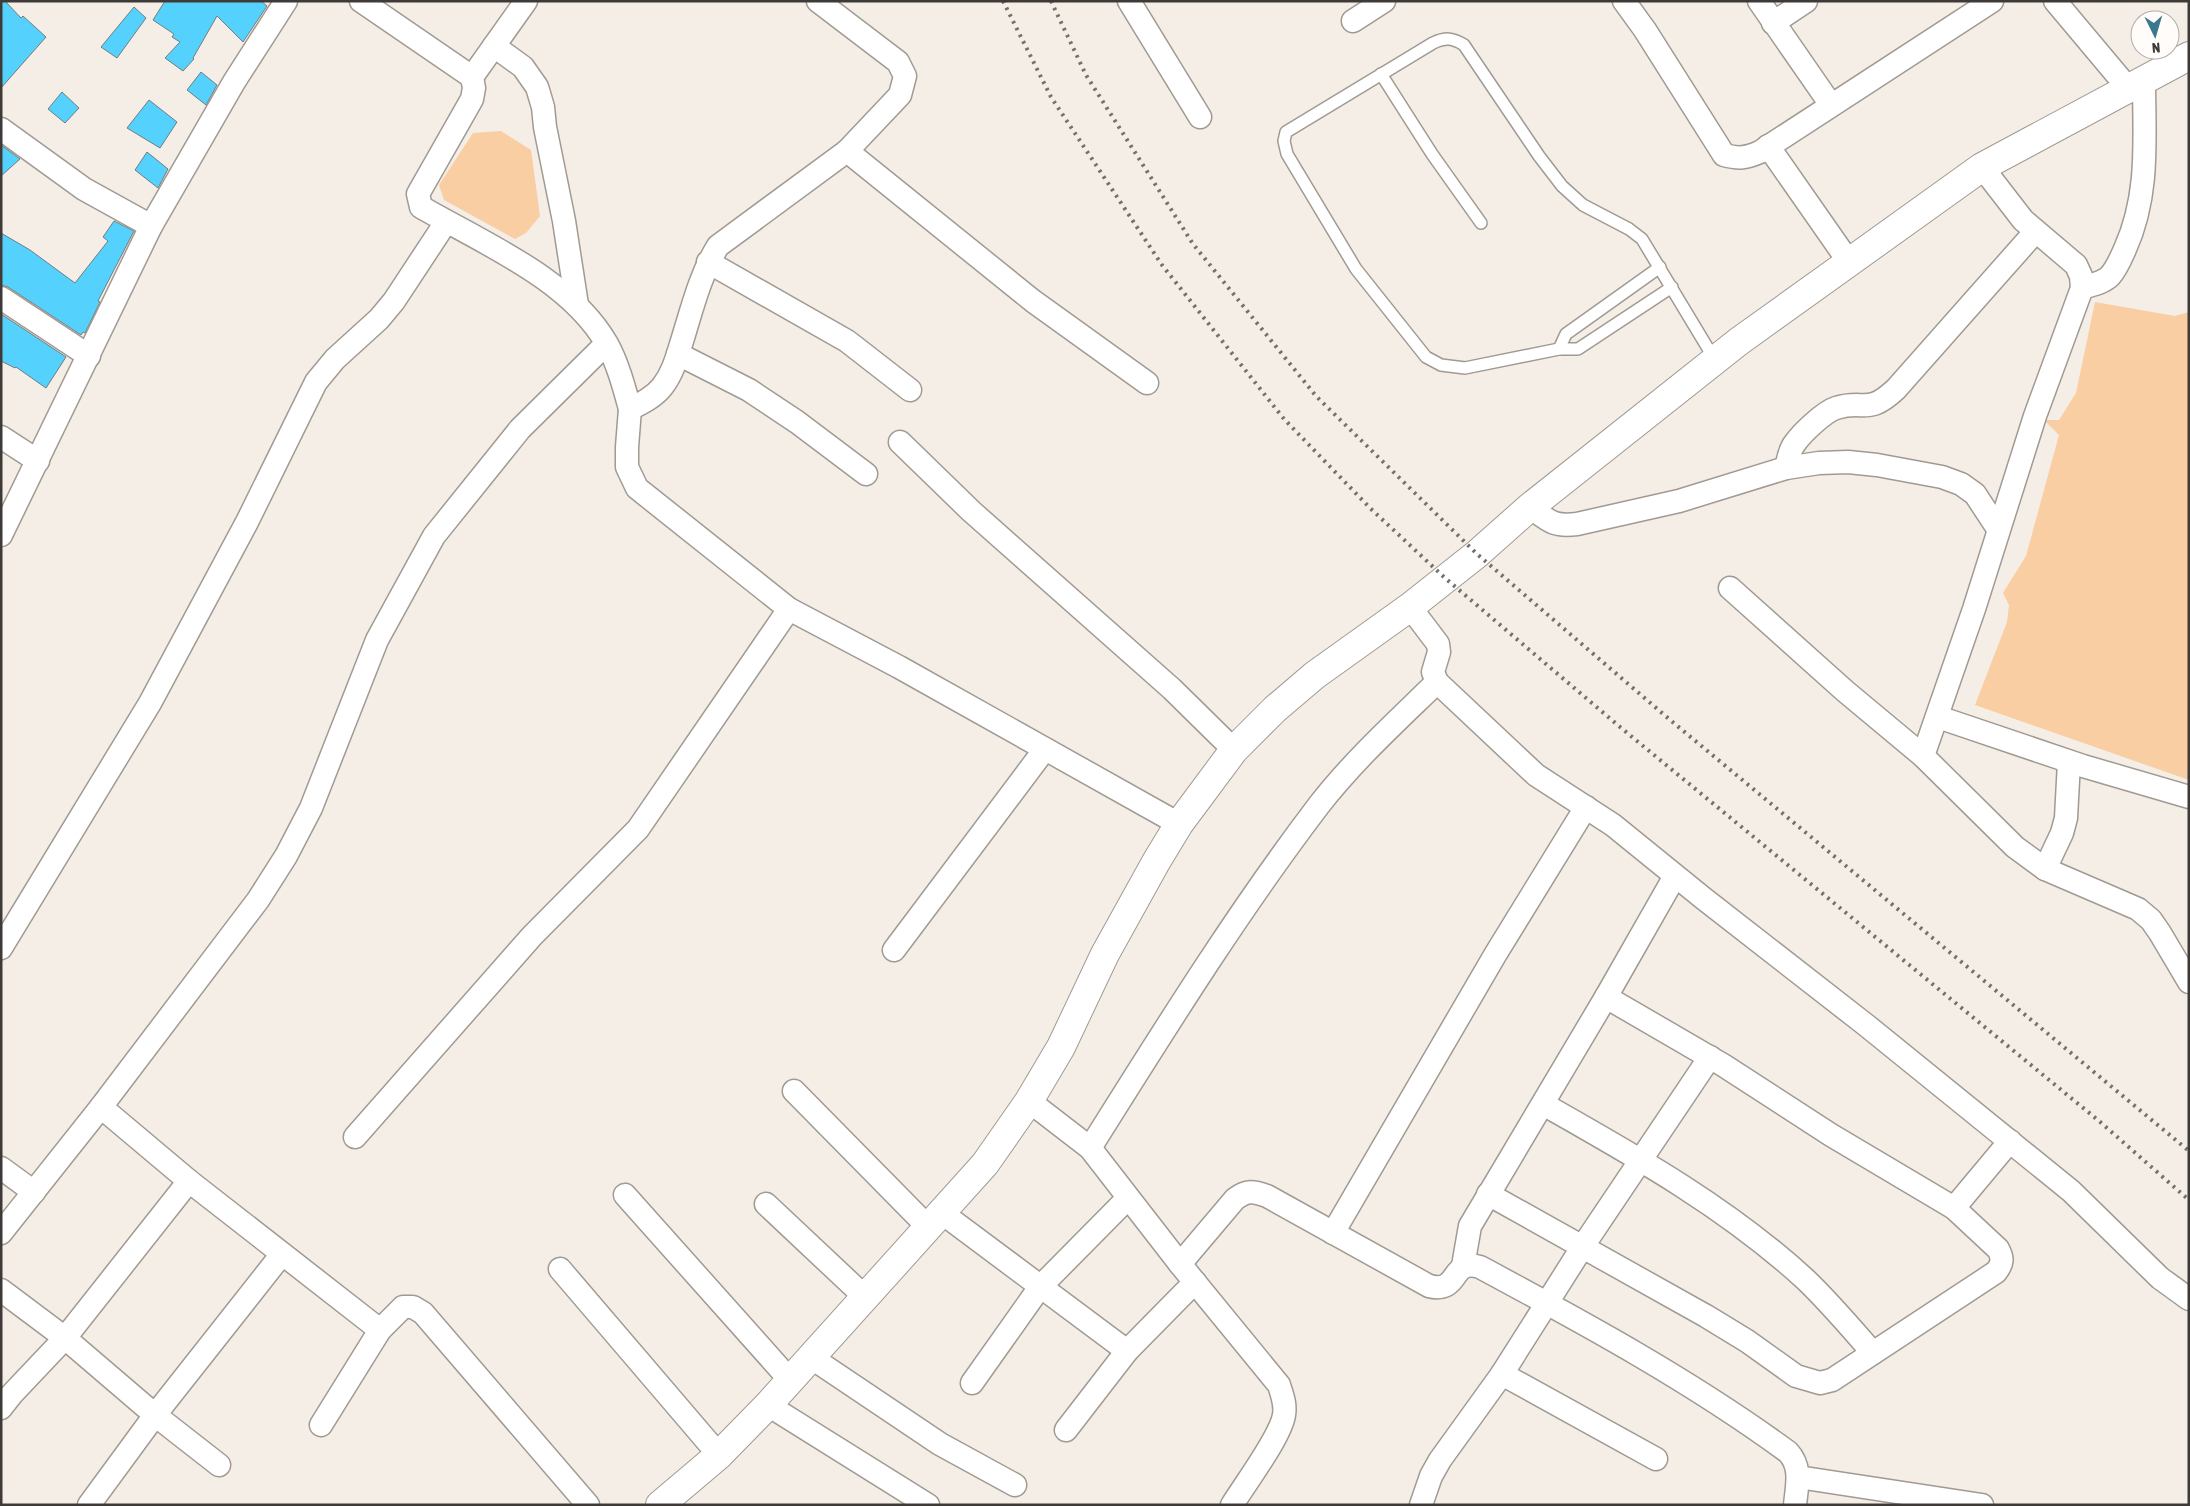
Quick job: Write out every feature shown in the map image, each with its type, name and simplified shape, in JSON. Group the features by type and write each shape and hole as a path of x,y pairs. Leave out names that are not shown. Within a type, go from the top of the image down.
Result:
{"highway":[{"path":"660,1505 719,1455 768,1405 985,1164 1029,1101 1061,1047 1105,954 1179,824 1234,750 1275,709 1315,674 1410,607 1477,554 1530,506 1715,360 1849,262 1982,167 2189,56"}],"street":[{"path":"361,1 472,77 474,88 472,99 418,194 421,207 530,270 577,305 606,344 622,380 630,409 627,468 637,488 789,609 1179,824"},
{"path":"472,77 526,1"},
{"path":"630,409 651,398 662,387 673,370 708,262 718,246 847,151 900,95 905,76 898,62 818,1"},
{"path":"1129,1 1200,117"},
{"path":"1353,21 1384,1"},
{"path":"1624,1 1645,30 1724,155 1736,159 1747,158 1768,146 1992,1"},
{"path":"1758,1 1831,105"},
{"path":"1773,23 1806,1"},
{"path":"2055,1 2136,83 2144,178 2141,205 2133,232 2117,267 2109,276 2082,288"},
{"path":"1,535 151,226 234,82 284,2"},
{"path":"494,46 523,67 537,87 564,221 577,305"},
{"path":"1,129 84,189 151,226"},
{"path":"1768,146 1849,262"},
{"path":"847,151 1032,301 1147,383"},
{"path":"1923,756 1974,608 2034,416 2082,288 2081,276 2076,265 2023,220 1982,167"},
{"path":"1,948 150,703 246,522 316,382 334,359 379,319 394,301 446,222"},
{"path":"1786,468 1794,444 1826,414 1835,408 1876,405 1890,394 2035,232"},
{"path":"708,262 847,341 910,390"},
{"path":"1,298 89,356"},
{"path":"1,1234 101,1107 258,900 286,856 311,808 376,640 434,536 520,429 606,344"},
{"path":"678,354 749,390 797,422 866,474"},
{"path":"1,437 38,461"},
{"path":"900,442 978,517 1172,689 1234,750"},
{"path":"1530,506 1552,523 1562,526 1577,524 1679,501 1786,468 1819,463 1848,462 1877,464 1942,476 1962,484 1975,494 1998,529"},
{"path":"1730,588 1845,691 1923,756 2015,847 2045,869 2138,909 2151,920 2189,982"},
{"path":"1410,607 1438,644 1439,652 1434,663 1433,672 1437,682 1536,775 1612,825 2010,1142 2071,1191 2160,1278 2189,1299"},
{"path":"355,1137 532,936 638,829 789,609"},
{"path":"1090,1148 1198,979 1320,804 1375,742 1437,682"},
{"path":"1938,717 2069,762 2189,797"},
{"path":"894,950 1045,749"},
{"path":"2045,869 2062,833 2066,818 2069,762"},
{"path":"1334,1233 1490,963 1586,807"},
{"path":"1180,1264 1235,1199 1244,1192 1255,1191 1429,1286 1438,1288 1446,1286 1463,1266 1470,1226 1606,997 1675,876"},
{"path":"1488,1194 1706,1316 1747,1341 1796,1376 1820,1383 1832,1380 1996,1272 2002,1265 2002,1256 1998,1248 1954,1208 1831,1135 1710,1057 1606,997"},
{"path":"1421,1505 1431,1476 1440,1460 1502,1374 1640,1159 1710,1057"},
{"path":"794,1091 936,1220 1040,1287 1127,1351"},
{"path":"1029,1101 1090,1148 1180,1264 1278,1385 1284,1400 1284,1414 1280,1429 1232,1505"},
{"path":"1543,1104 1640,1159 1708,1202 1773,1252 1831,1306 1873,1353"},
{"path":"101,1107 189,1181 380,1330"},
{"path":"1954,1208 2010,1142"},
{"path":"1,1168 34,1192"},
{"path":"1,1408 18,1387 65,1338 189,1181"},
{"path":"625,1195 790,1380"},
{"path":"972,1383 1040,1287 1128,1198"},
{"path":"766,1204 866,1298"},
{"path":"88,1505 282,1254"},
{"path":"1463,1266 1471,1265 1480,1268 1609,1336 1742,1418 1788,1452 1797,1466 1798,1477 1795,1505"},
{"path":"560,1269 719,1455"},
{"path":"1066,1430 1127,1351 1195,1282"},
{"path":"1,1290 65,1338 156,1415 219,1465"},
{"path":"321,1425 380,1330 403,1307 413,1308 423,1313 588,1505"},
{"path":"812,1358 940,1444 1015,1485"},
{"path":"1502,1374 1656,1459"},
{"path":"768,1405 928,1505"},
{"path":"1798,1477 1978,1504"}],"lane":[{"path":"1672,287 1578,349 1559,349 1464,368 1441,365 1426,357 1356,269 1287,154 1284,141 1286,132 1444,38 1455,39 1464,45 1538,156 1562,186 1584,205 1628,229 1642,239 1660,267 1672,287 1715,360"},
{"path":"1381,74 1432,154 1481,223"},
{"path":"1559,349 1566,334 1660,267"}],"shaded area":[{"path":"501,131 531,150 540,216 526,233 515,239 444,200 439,185 473,133"},
{"path":"2095,302 2175,316 2189,312 2189,780 1975,705 2007,622 2009,605 2003,593 2026,556 2059,435 2044,420 2059,420 2076,393"}],"building":[{"path":"1,1 5,1 21,18 23,16 46,37 1,88"},
{"path":"165,1 261,1 267,6 243,42 217,16 194,59 183,71 165,58 180,42 172,37 174,34 153,20"},
{"path":"134,7 146,18 117,58 101,47"},
{"path":"201,72 217,85 206,105 187,90"},
{"path":"62,92 79,108 65,123 48,109"},
{"path":"149,100 177,122 160,148 127,128"},
{"path":"1,145 20,159 1,176"},
{"path":"147,152 168,169 158,188 135,170"},
{"path":"114,221 134,231 98,301 100,302 85,333 83,332 81,335 8,287 1,285 1,233 30,250 75,283 108,241 103,237"},
{"path":"1,314 66,357 46,388 16,367 1,361"}],"railway":[{"path":"1003,1 1051,97 1162,265 1284,419 1370,508 1445,578 1620,727 2099,1121 2189,1200"},
{"path":"1051,1 1086,75 1193,244 1316,396 1477,554 1669,719 2189,1151"}]}
